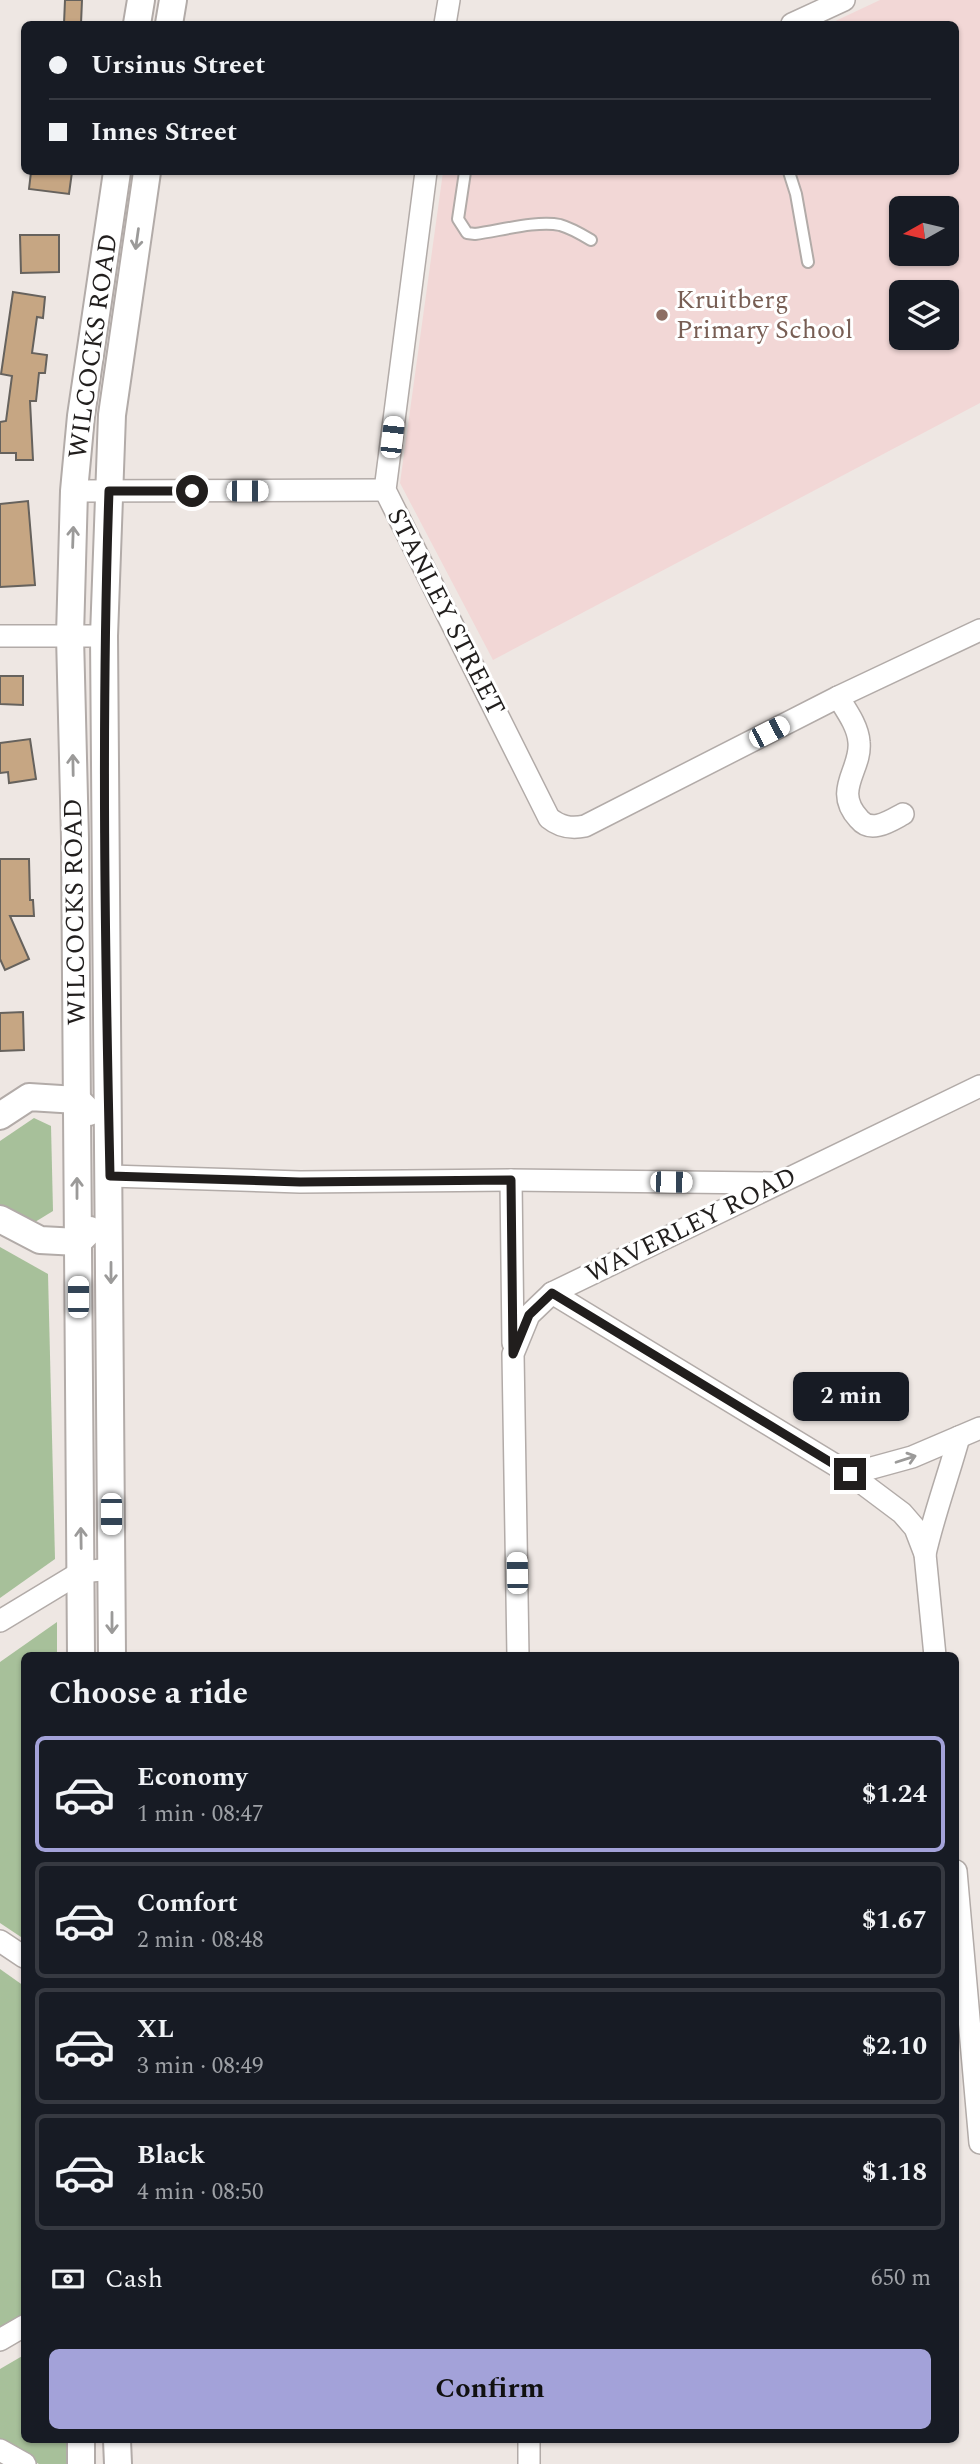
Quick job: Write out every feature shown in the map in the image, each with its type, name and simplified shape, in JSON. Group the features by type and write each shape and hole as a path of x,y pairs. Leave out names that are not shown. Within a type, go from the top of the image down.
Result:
{"street":[{"path":"138,21 141,0"},
{"path":"170,21 173,0"},
{"path":"446,21 449,0"},
{"path":"798,21 844,0"},
{"name":"WILCOCKS ROAD","path":"81,1652 75,839 70,636 74,491 80,416 117,175"},
{"name":"WILCOCKS ROAD","path":"113,1652 104,636 112,415 147,175"},
{"name":"STANLEY STREET","path":"426,175 385,490 549,818 564,827 584,826 838,697"},
{"path":"74,491 385,490"},
{"path":"903,814 884,824 871,826 862,823 855,816 848,801 847,789 850,773 858,756 859,741 838,697 980,631"},
{"path":"0,636 104,636"},
{"path":"75,839 105,837"},
{"name":"WAVERLEY ROAD","path":"518,1652 513,1354 529,1315 552,1293 980,1086"},
{"path":"0,1116 29,1097 77,1100 109,1131"},
{"path":"110,1176 300,1182 511,1180 779,1183"},
{"path":"511,1180 513,1354"},
{"path":"0,1219 40,1240 78,1242 110,1209"},
{"path":"552,1293 850,1474 902,1513 915,1528 925,1554 935,1652"},
{"path":"850,1474 912,1457 980,1428"},
{"path":"925,1554 935,1509 959,1437"},
{"path":"0,1621 81,1572 112,1569"},
{"path":"959,1905 980,2143"},
{"path":"0,1941 21,1955"},
{"path":"0,2340 21,2328"},
{"path":"81,2443 81,2464"},
{"path":"529,2443 529,2464"},
{"path":"0,2450 25,2464"}],"lane":[{"path":"465,175 458,219 467,233 558,224 591,240"},
{"path":"790,175 808,262"}],"shaded area":[{"name":"Kruitberg Primary School","path":"880,0 980,0 980,403 493,660 400,483 443,175 959,175 959,21 835,21"}],"green space":[{"path":"34,1118 51,1126 53,1211 35,1222 0,1205 0,1141"},
{"path":"0,1247 48,1274 55,1559 0,1598"},
{"path":"57,1622 57,1652 21,1652 21,1937 0,1923 0,1662"},
{"path":"0,1969 21,1984 21,2318 0,2330"},
{"path":"21,2357 21,2443 66,2443 66,2464 39,2464 0,2442 0,2369"}],"building":[{"path":"65,0 82,0 81,21 64,21"},
{"path":"31,175 72,175 69,194 29,189"},
{"path":"20,235 59,235 59,272 21,273"},
{"path":"13,292 45,297 43,318 37,317 32,353 47,355 45,373 39,373 36,401 30,401 33,460 16,460 16,453 0,453 0,422 6,421 12,376 1,374"},
{"path":"28,501 35,585 0,587 0,504"},
{"path":"0,676 23,676 23,705 0,704"},
{"path":"30,739 36,779 9,783 8,772 0,773 0,743"},
{"path":"0,859 29,859 30,900 33,900 34,916 10,916 29,959 5,970 0,959"},
{"path":"23,1012 24,1050 0,1051 0,1013"}],"place":[{"name":"Kruitberg Primary School","path":"662,315"}],"route":[{"path":"192,491 109,491 104,636 110,1176 300,1182 511,1180 513,1354 529,1315 552,1293 850,1474"}]}
